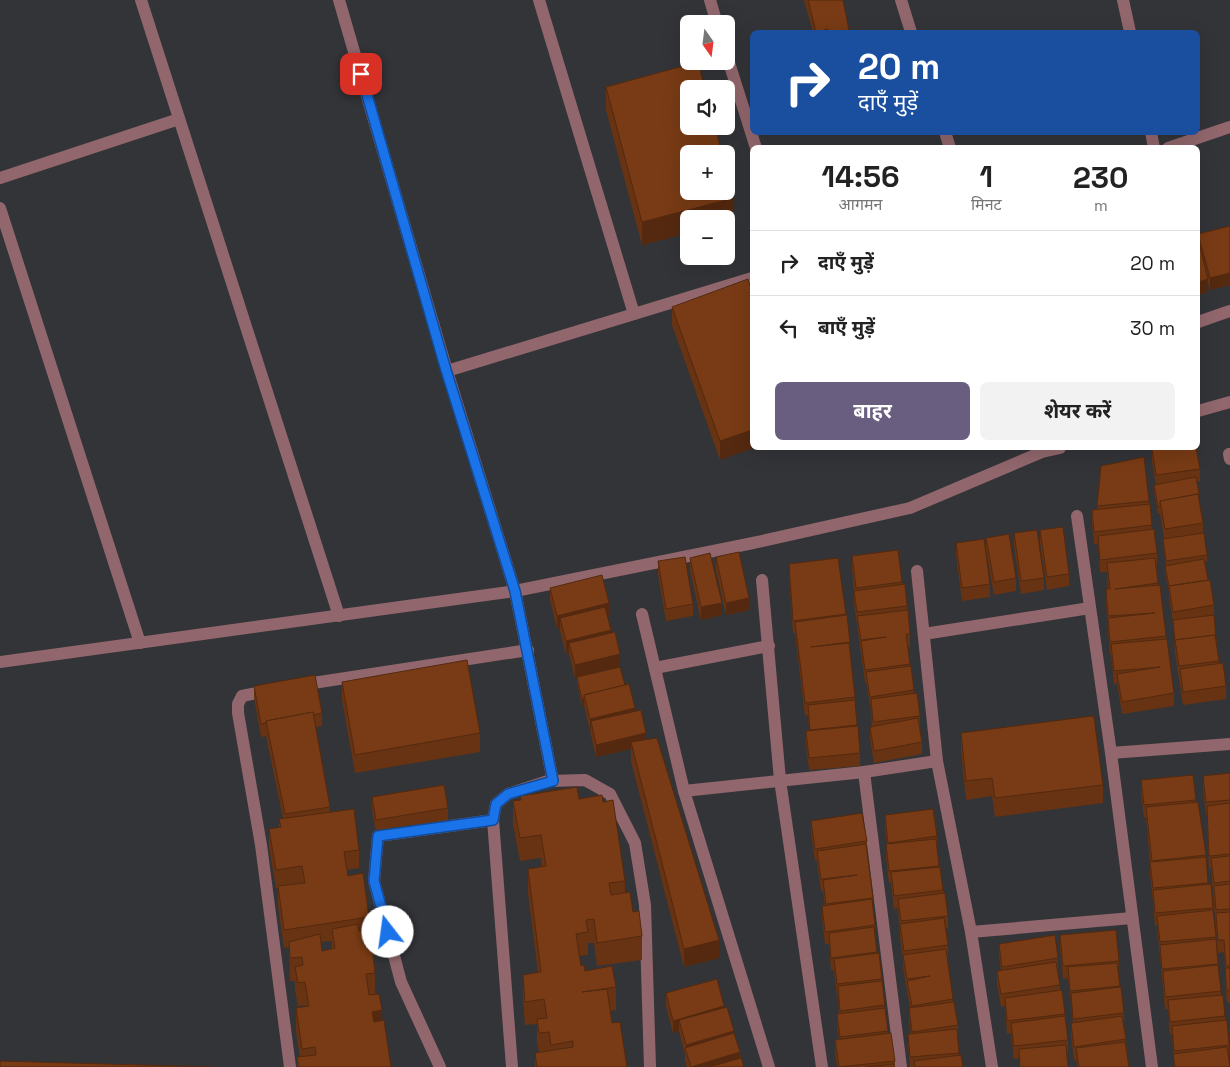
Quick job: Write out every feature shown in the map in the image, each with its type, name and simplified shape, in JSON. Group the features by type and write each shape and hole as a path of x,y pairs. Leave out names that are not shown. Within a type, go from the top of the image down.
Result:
{"street":[{"path":"141,0 339,616"},
{"path":"340,0 446,370 515,591 553,781"},
{"path":"539,0 634,314"},
{"path":"710,0 714,15"},
{"path":"902,0 910,30"},
{"path":"1123,0 1130,30"},
{"path":"731,70 750,129"},
{"path":"0,178 179,119"},
{"path":"1177,145 1230,127"},
{"path":"0,208 140,643"},
{"path":"446,370 750,279"},
{"path":"1200,321 1230,311"},
{"path":"1200,410 1230,402"},
{"path":"0,662 515,591 744,545 910,508 1041,450"},
{"path":"1230,454 1230,459"},
{"path":"1077,516 1111,753 1152,1067"},
{"path":"917,571 938,761 971,932 992,1067"},
{"path":"762,580 780,780 822,1067"},
{"path":"924,634 1090,608"},
{"path":"642,614 684,792 769,1067"},
{"path":"655,668 769,646"},
{"path":"290,1067 261,845 238,704 248,693 528,650"},
{"path":"1111,753 1230,744"},
{"path":"684,792 864,772 938,761"},
{"path":"864,772 901,1067"},
{"path":"512,1067 493,820 496,804 508,794 553,781 585,780 610,794 635,843 645,905 650,1067"},
{"path":"440,1067 401,982 374,881 378,836 493,820"},
{"path":"971,932 1132,918"}],"building":[{"path":"808,0 843,0 849,30 816,30"},
{"path":"680,67 680,70 700,70 703,80 680,80 680,135 717,135 720,145 680,145 680,200 726,200 688,210 680,210 680,212 642,222 606,87"},
{"path":"1230,226 1230,273 1210,278 1200,241 1200,234"},
{"path":"1200,247 1208,279 1200,281"},
{"path":"748,279 750,286 750,431 720,441 672,307"},
{"path":"1152,450 1196,450 1200,469 1156,475"},
{"path":"1144,457 1149,501 1097,506 1101,466"},
{"path":"1196,477 1200,499 1198,494 1160,501 1160,507 1158,507 1154,485"},
{"path":"1198,494 1203,523 1165,529 1160,501"},
{"path":"1150,504 1152,525 1094,532 1092,510"},
{"path":"1063,527 1069,574 1047,577 1040,530"},
{"path":"1154,529 1157,553 1100,560 1098,536"},
{"path":"1037,530 1044,578 1021,581 1014,533"},
{"path":"1204,533 1207,555 1166,561 1163,539"},
{"path":"1009,534 1016,578 994,582 986,538"},
{"path":"984,539 990,584 962,588 956,543"},
{"path":"898,550 902,582 856,588 852,556"},
{"path":"739,552 749,598 726,603 716,557"},
{"path":"710,553 722,603 701,607 690,558"},
{"path":"685,557 693,604 666,609 658,561"},
{"path":"838,558 846,614 793,621 789,564"},
{"path":"1155,558 1158,583 1115,589 1160,585 1166,636 1110,642 1108,618 1155,613 1108,616 1106,589 1110,589 1107,563"},
{"path":"1204,559 1208,580 1169,586 1165,566"},
{"path":"602,575 609,603 557,616 550,588"},
{"path":"1210,580 1214,605 1173,612 1169,586"},
{"path":"905,584 907,606 857,612 854,591"},
{"path":"605,607 611,630 566,641 560,618"},
{"path":"908,610 910,634 906,634 910,664 865,670 861,641 886,637 861,640 857,616"},
{"path":"847,615 850,642 811,647 849,643 855,697 805,703 795,622"},
{"path":"1214,615 1216,638 1215,635 1175,640 1175,643 1173,620"},
{"path":"615,632 620,654 575,665 569,643"},
{"path":"1215,635 1219,661 1179,666 1175,640"},
{"path":"1167,639 1174,693 1122,702 1117,674 1160,667 1114,671 1111,644"},
{"path":"467,660 480,733 355,755 342,682"},
{"path":"1223,663 1226,686 1183,692 1180,669"},
{"path":"911,666 914,690 870,697 866,672"},
{"path":"620,667 625,685 584,695 584,699 582,699 577,677"},
{"path":"315,675 322,713 313,715 313,712 266,721 266,723 261,724 254,686"},
{"path":"629,684 635,708 590,719 584,695"},
{"path":"917,693 920,716 873,722 871,699"},
{"path":"855,700 857,725 810,730 808,705"},
{"path":"641,710 646,733 596,745 591,721"},
{"path":"313,712 330,807 285,814 266,721"},
{"path":"1094,717 1103,785 995,798 992,778 966,781 961,733"},
{"path":"918,718 922,742 874,751 870,727"},
{"path":"858,726 860,753 809,758 806,731"},
{"path":"657,738 719,940 684,949 631,742"},
{"path":"1230,773 1230,800 1206,802 1203,776"},
{"path":"1193,775 1196,800 1144,805 1141,780"},
{"path":"444,785 448,808 376,820 372,797"},
{"path":"577,787 579,799 602,795 603,802 613,800 625,881 609,883 611,895 630,892 633,912 639,911 642,936 597,943 594,919 586,920 588,932 576,934 581,966 584,965 585,971 612,966 616,987 582,992 607,989 612,1023 620,1022 627,1067 537,1067 535,1053 573,1047 573,1041 551,1045 549,1032 539,1033 537,1019 547,1018 544,999 525,1002 523,975 541,972 528,869 546,866 541,835 520,838 513,801 521,800 520,796"},
{"path":"1198,802 1206,855 1152,861 1146,807"},
{"path":"1230,803 1230,854 1209,856 1207,806"},
{"path":"354,809 359,850 344,852 348,876 363,873 369,917 284,930 278,886 305,883 302,866 276,870 269,829 281,827 279,819"},
{"path":"933,809 937,836 888,843 885,815"},
{"path":"862,813 867,841 815,849 811,821"},
{"path":"936,839 939,866 889,871 886,844"},
{"path":"866,844 873,898 826,904 823,880 857,875 821,879 817,851"},
{"path":"1230,856 1230,881 1214,883 1211,858"},
{"path":"1206,857 1208,883 1153,888 1150,862"},
{"path":"940,867 943,890 894,896 891,872"},
{"path":"1211,884 1213,908 1155,913 1153,890"},
{"path":"1230,884 1230,909 1216,910 1214,886"},
{"path":"945,893 948,916 901,921 898,899"},
{"path":"872,899 875,925 825,932 822,906"},
{"path":"1213,910 1216,937 1160,942 1157,916"},
{"path":"1230,912 1230,966 1226,966 1224,940 1218,940 1216,913"},
{"path":"944,918 948,945 904,951 900,924"},
{"path":"358,924 359,931 370,929 375,973 366,974 369,995 379,994 382,1010 372,1012 374,1022 384,1020 391,1067 299,1067 297,1057 316,1055 315,1047 302,1049 296,1008 309,1006 305,982 298,983 295,967 303,965 302,957 290,958 289,942 320,934 322,951 335,948 332,929"},
{"path":"874,927 877,952 831,958 829,933"},
{"path":"1116,930 1119,961 1063,966 1060,935"},
{"path":"1055,935 1058,958 1002,967 999,944"},
{"path":"1216,939 1218,964 1162,969 1160,945"},
{"path":"946,949 953,999 912,1006 907,981 930,976 907,979 903,955"},
{"path":"879,953 882,979 837,984 834,959"},
{"path":"1056,962 1060,985 1001,994 997,971"},
{"path":"1117,963 1120,986 1070,991 1068,967"},
{"path":"1218,965 1221,991 1165,997 1163,971"},
{"path":"1225,968 1230,968 1230,990 1227,991"},
{"path":"717,979 724,1006 673,1021 666,993"},
{"path":"882,981 885,1005 840,1011 838,986"},
{"path":"1121,987 1124,1013 1073,1019 1071,993"},
{"path":"1062,990 1065,1014 1007,1021 1005,998"},
{"path":"1223,995 1225,1016 1170,1022 1168,1000"},
{"path":"954,1002 958,1025 912,1032 909,1008"},
{"path":"727,1007 734,1031 686,1045 679,1020"},
{"path":"885,1008 888,1031 840,1037 837,1014"},
{"path":"1065,1016 1068,1040 1014,1046 1011,1023"},
{"path":"1122,1016 1126,1039 1074,1047 1071,1023"},
{"path":"1227,1020 1229,1045 1174,1051 1172,1026"},
{"path":"957,1029 959,1053 910,1057 908,1034"},
{"path":"734,1033 740,1052 691,1067 685,1048"},
{"path":"891,1033 895,1061 839,1067 835,1040"},
{"path":"1125,1042 1129,1067 1079,1067 1076,1048"},
{"path":"1066,1045 1068,1067 1020,1067 1019,1049"},
{"path":"1227,1047 1230,1067 1175,1067 1173,1054"},
{"path":"961,1055 963,1067 915,1067 914,1061"},
{"path":"741,1058 744,1067 709,1067"},
{"path":"0,1061 212,1067 0,1067"},
{"path":"894,1064 894,1067 866,1067"}],"route":[{"path":"361,74 446,370 515,591 553,781 508,794 496,804 493,820 378,836 374,881 388,932"}]}
